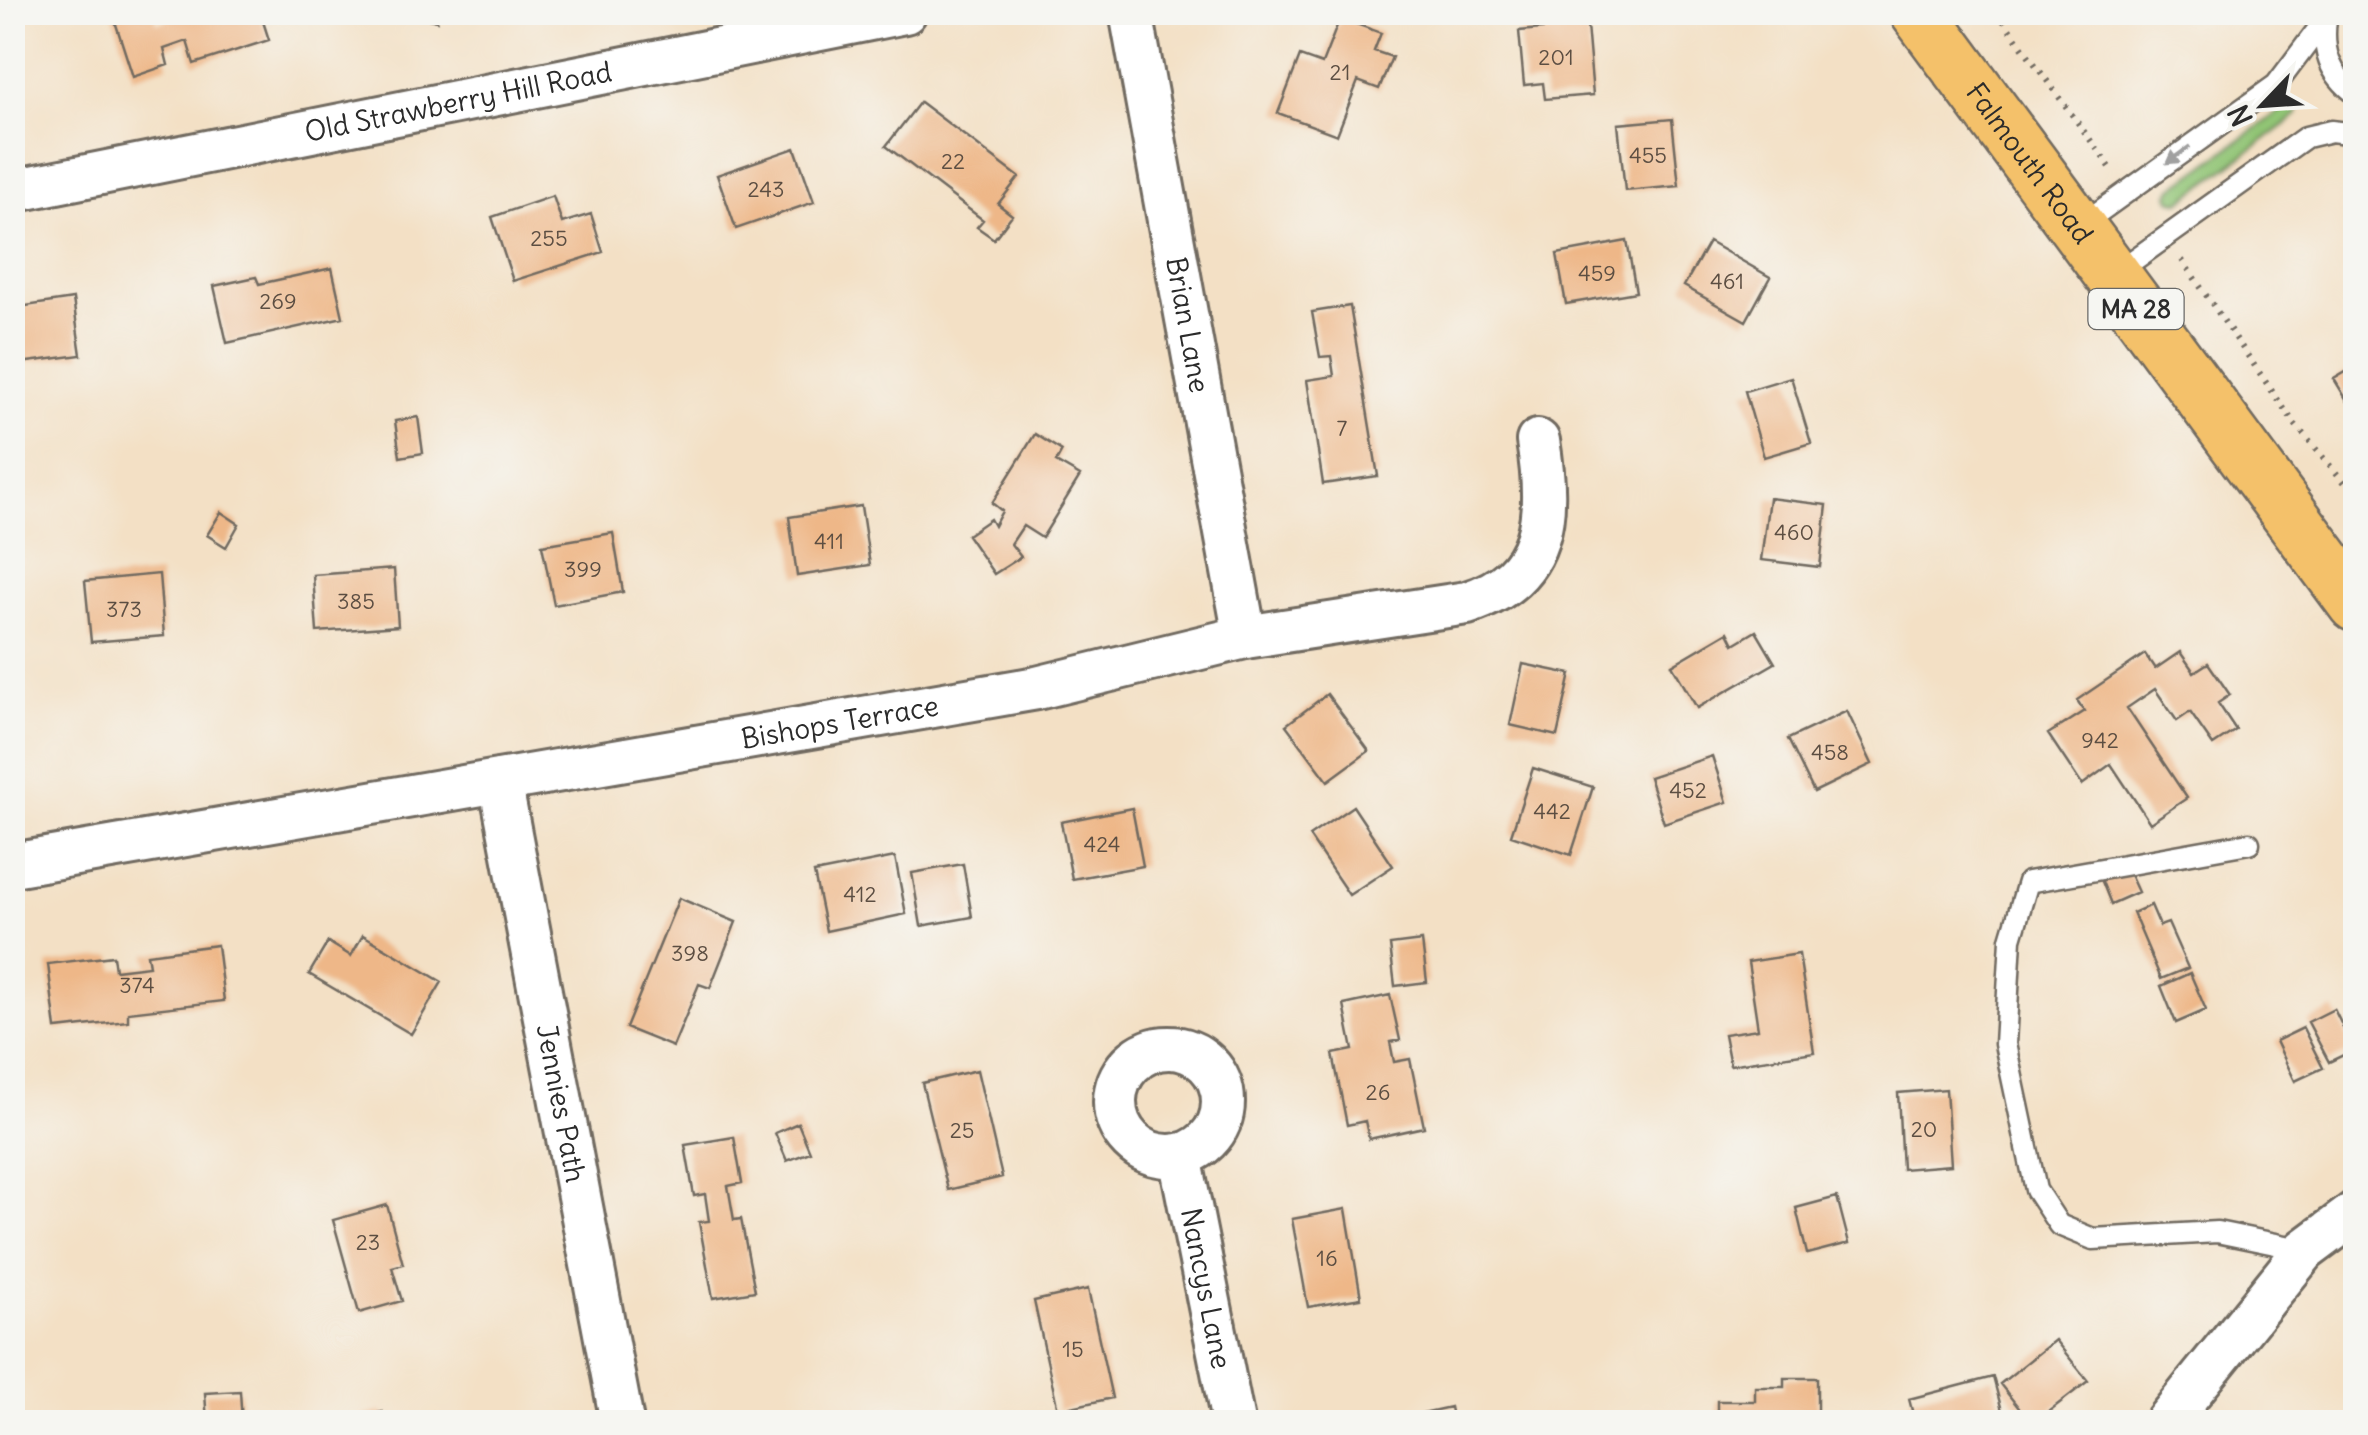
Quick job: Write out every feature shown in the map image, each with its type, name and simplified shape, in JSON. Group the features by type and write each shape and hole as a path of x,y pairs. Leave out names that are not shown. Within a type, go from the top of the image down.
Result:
{"main road":[{"name":"Falmouth Road","path":"1918,12 2356,604"}],"street":[{"name":"Old Strawberry Hill Road","path":"12,191 905,12"},
{"name":"Brian Lane","path":"1131,12 1246,637"},
{"name":"Bishops Terrace","path":"12,865 1037,688 1246,637 1467,603 1494,594 1516,578 1529,561 1538,539 1544,484 1538,441"},
{"name":"Jennies Path","path":"500,781 622,1422"},
{"name":"Nancys Lane","path":"1180,1156 1233,1422"},
{"path":"2166,1422 2305,1250 2356,1212"}],"lane":[{"path":"2076,228 2276,85 2321,15"},
{"path":"2321,15 2328,64 2341,84 2356,94"},
{"path":"2112,276 2306,138 2356,121"},
{"path":"2331,131 2356,134"},
{"path":"2249,843 2028,882 2011,939 2005,1044 2036,1190 2059,1226 2093,1239 2216,1232 2305,1250"}],"green space":[{"path":"2288,105 2297,109 2297,116 2180,202 2171,199 2172,189"}],"building":[{"path":"112,12 154,12 157,23 191,12 260,12 269,40 194,64 187,41 164,49 168,65 133,77"},
{"path":"399,12 438,12 437,21"},
{"path":"1340,18 1381,33 1374,51 1392,57 1379,89 1358,81 1337,135 1278,113 1300,56 1322,64"},
{"path":"1587,25 1593,95 1545,99 1543,83 1524,85 1519,31"},
{"path":"920,102 1019,177 998,204 1012,215 994,239 977,227 983,220 886,146"},
{"path":"1672,119 1679,186 1625,191 1618,124"},
{"path":"795,148 814,202 736,229 717,175"},
{"path":"553,196 562,223 591,214 603,252 513,281 492,217"},
{"path":"1627,241 1636,292 1566,304 1557,254"},
{"path":"1709,242 1770,277 1746,321 1684,286"},
{"path":"332,268 343,317 227,343 214,286 256,277 259,284"},
{"path":"73,299 81,355 12,364 12,308"},
{"path":"1350,306 1378,476 1323,484 1307,380 1334,376 1331,356 1320,357 1312,312"},
{"path":"2356,366 2356,415 2334,379"},
{"path":"1791,377 1811,443 1764,457 1745,391"},
{"path":"418,417 423,453 400,457 395,421"},
{"path":"1035,434 1062,451 1056,462 1080,476 1042,538 1023,526 1011,544 1021,557 994,574 967,535 990,519 994,526 1002,511 992,503"},
{"path":"1769,498 1827,505 1820,567 1761,560"},
{"path":"861,506 870,565 797,576 789,517"},
{"path":"221,512 239,524 226,547 207,535"},
{"path":"613,533 623,592 554,605 542,545"},
{"path":"394,569 398,626 317,632 313,575"},
{"path":"159,574 164,636 91,642 85,581"},
{"path":"1756,631 1775,663 1697,708 1672,665 1728,632 1734,644"},
{"path":"2180,652 2194,672 2208,663 2230,695 2218,703 2236,730 2213,745 2190,712 2177,721 2155,689 2127,708 2187,798 2150,823 2111,764 2082,785 2048,734 2084,711 2077,700 2145,654 2155,669"},
{"path":"1523,664 1571,674 1557,736 1510,725"},
{"path":"1327,694 1369,751 1328,781 1286,725"},
{"path":"1847,711 1872,764 1814,792 1788,739"},
{"path":"1712,756 1727,802 1664,823 1649,777"},
{"path":"1533,768 1593,787 1571,855 1511,835"},
{"path":"1353,806 1393,866 1349,895 1309,836"},
{"path":"1132,808 1143,866 1072,879 1061,822"},
{"path":"895,857 906,914 826,931 814,873"},
{"path":"963,864 972,917 921,926 912,873"},
{"path":"2127,868 2138,892 2111,904 2101,879"},
{"path":"679,898 736,922 710,988 699,984 673,1047 626,1028"},
{"path":"2151,905 2160,926 2168,923 2188,968 2161,979 2133,913"},
{"path":"363,935 442,982 411,1034 309,974 328,942 351,956"},
{"path":"1422,941 1427,982 1395,986 1390,945"},
{"path":"217,945 224,1001 128,1012 128,1021 56,1029 48,964 113,956 115,970 149,966 147,954"},
{"path":"1799,954 1814,1052 1730,1065 1724,1034 1758,1029 1748,962"},
{"path":"2190,973 2206,1010 2176,1023 2161,986"},
{"path":"1390,995 1400,1040 1390,1042 1394,1062 1410,1059 1424,1127 1369,1139 1365,1121 1347,1125 1333,1054 1353,1050 1344,1005"},
{"path":"2334,1009 2354,1050 2329,1062 2308,1022"},
{"path":"2303,1028 2323,1068 2295,1081 2276,1041"},
{"path":"977,1070 1002,1177 948,1190 922,1083"},
{"path":"1946,1089 1951,1165 1902,1169 1898,1093"},
{"path":"798,1123 810,1152 787,1161 775,1133"},
{"path":"734,1137 742,1183 728,1186 734,1220 741,1219 755,1291 713,1298 699,1222 709,1221 705,1194 694,1196 685,1145"},
{"path":"1837,1197 1849,1243 1807,1254 1796,1208"},
{"path":"387,1205 403,1264 392,1267 402,1301 359,1313 333,1220"},
{"path":"1346,1209 1361,1298 1308,1307 1292,1219"},
{"path":"1088,1289 1112,1398 1058,1410 1034,1301"},
{"path":"2055,1340 2088,1381 2030,1422 2000,1384"},
{"path":"1993,1377 2005,1422 1915,1422 1909,1399"},
{"path":"1784,1378 1817,1378 1817,1422 1717,1422 1717,1401 1755,1401 1755,1387 1784,1387"},
{"path":"240,1391 242,1422 207,1422 205,1393"},
{"path":"1450,1407 1453,1422 1386,1422 1386,1421"},
{"path":"382,1412 385,1422 343,1422 343,1421"}]}
